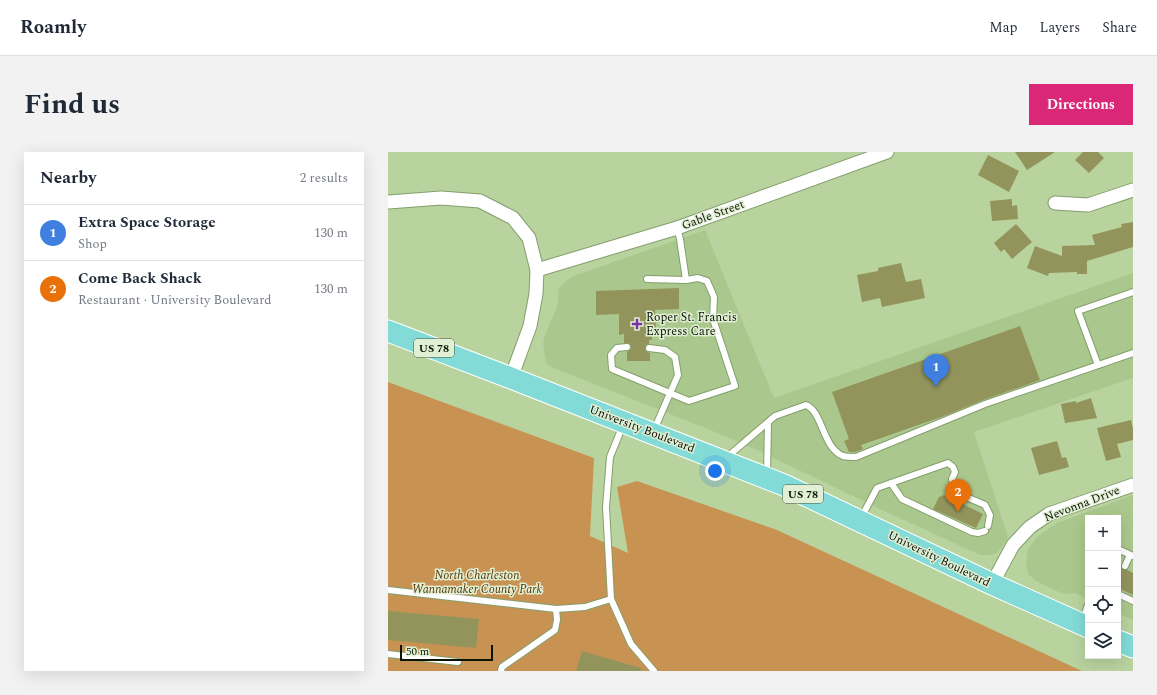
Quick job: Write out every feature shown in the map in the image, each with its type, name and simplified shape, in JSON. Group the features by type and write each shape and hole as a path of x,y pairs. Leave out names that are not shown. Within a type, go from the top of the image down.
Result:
{"main road":[{"name":"University Boulevard","path":"388,331 767,478 992,584 1085,619"},
{"path":"1121,642 1133,648"}],"street":[{"name":"Gable Street","path":"537,270 677,228 887,152"},
{"path":"1055,203 1088,205 1133,190"},
{"path":"388,202 441,198 480,202 513,218 529,238 537,270 536,294 530,326 511,378"},
{"name":"Nevonna Drive","path":"992,584 1013,545 1030,527 1049,514 1133,485"}],"lane":[{"path":"677,228 686,280"},
{"path":"627,347 617,348 611,355 612,369 689,401 735,386 713,318 714,297 707,281 698,278 686,280 647,279"},
{"path":"1098,364 1078,310 1133,292"},
{"path":"649,348 665,350 675,358 678,375 652,433"},
{"path":"723,461 775,416 806,406 811,407 834,450 844,456 856,458 985,404 1133,353"},
{"path":"624,422 610,457 606,507 611,600 631,644 654,671"},
{"path":"767,478 768,423"},
{"path":"859,521 877,488 891,483 948,463 954,467 955,472 952,479 955,492 985,505 988,510 990,520 987,528 978,533 972,532 902,499 891,483"},
{"path":"1121,550 1131,555 1125,566"},
{"path":"388,590 556,610 585,607 611,600"},
{"path":"1121,595 1132,598"},
{"path":"501,671 502,667 555,630 557,620 556,610"},
{"path":"388,654 458,662"}],"shaded area":[{"path":"705,230 774,398 1133,273 1133,378 974,432 1008,537 998,552 992,555 980,555 757,450 551,367 546,363 543,344 545,335 557,307 559,288 571,277"},
{"path":"1133,495 1133,620 1121,614 1121,515 1085,515 1085,598 1075,593 1067,594 1059,592 1036,581 1028,574 1026,563 1028,549 1038,536 1057,523"}],"green space":[{"name":"North Charleston Wannamaker County Park","path":"388,382 594,458 590,536 628,553 617,487 637,481 777,530 1082,671 388,671"}],"building":[{"path":"1015,152 1055,152 1027,170"},
{"path":"1083,152 1098,152 1104,158 1089,173 1075,160"},
{"path":"988,155 1019,171 1009,192 978,175"},
{"path":"1012,199 1012,206 1017,205 1018,219 992,221 990,201"},
{"path":"1133,222 1133,247 1087,261 1087,274 1077,274 1077,272 1049,273 1048,276 1027,268 1035,246 1062,256 1062,246 1095,245 1092,235 1122,227 1121,224"},
{"path":"1016,224 1032,242 1012,259 1004,249 1001,252 994,243"},
{"path":"901,263 906,282 921,279 925,298 882,307 880,298 862,302 857,275 878,271 878,268"},
{"name":"Roper St. Francis Express Care","path":"679,288 679,309 655,310 656,333 652,333 652,340 649,340 649,344 646,345 645,348 646,351 650,353 650,361 627,361 627,352 631,349 631,346 629,343 624,343 624,334 619,335 619,314 596,315 596,291"},
{"path":"1020,326 1040,380 861,445 863,449 855,452 849,452 844,441 849,439 832,392"},
{"path":"1091,398 1097,418 1065,423 1061,404 1076,401 1076,403"},
{"path":"1131,420 1133,440 1117,444 1121,457 1106,461 1097,428"},
{"path":"1057,441 1062,458 1066,457 1069,467 1039,475 1031,448"},
{"path":"944,495 983,514 976,528 933,509 939,497"},
{"path":"1121,568 1133,573 1133,595 1121,589"},
{"path":"388,611 479,619 476,648 388,640"},
{"path":"582,651 641,668 641,671 576,671"}],"place":[{"name":"Roper St. Francis Express Care","path":"637,324"},
{"name":"Extra Space Storage","path":"936,387"},
{"name":"Come Back Shack","path":"958,512"}]}
